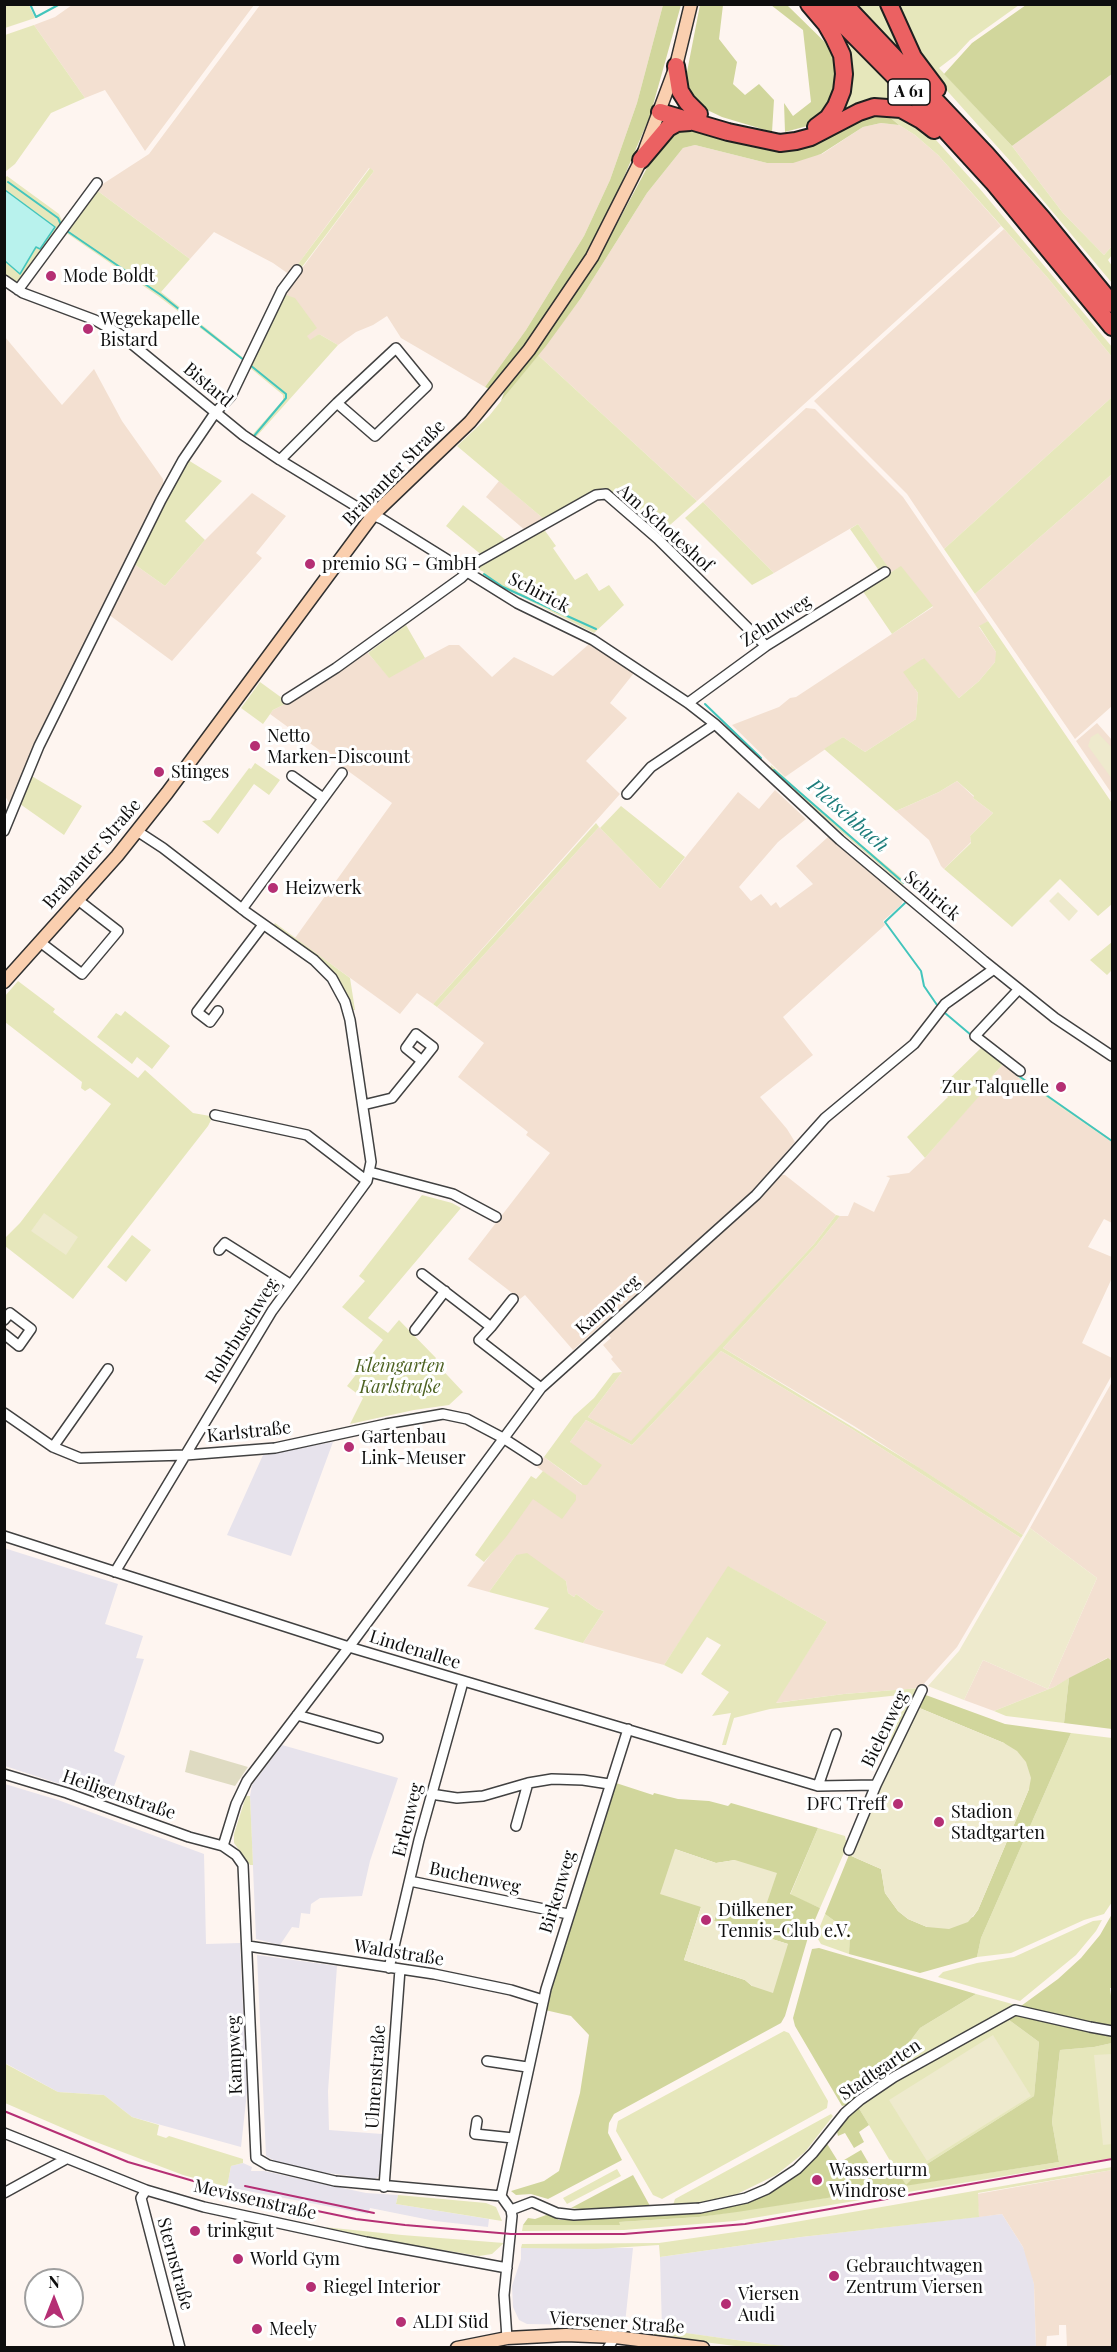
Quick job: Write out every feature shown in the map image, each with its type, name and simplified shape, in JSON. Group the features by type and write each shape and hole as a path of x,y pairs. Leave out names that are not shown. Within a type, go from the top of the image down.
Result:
{"highway":[{"path":"641,160 668,128 695,118 780,137 805,133 828,117 842,92 844,64 826,24 809,4"},
{"name":"A 61","path":"823,4 993,182 1113,327"},
{"name":"A 61","path":"844,4 986,154 1113,304"},
{"path":"889,4 913,57 965,120 986,154"},
{"path":"676,66 680,91 695,118"},
{"path":"662,107 754,139 788,142 811,137 867,109 893,107 921,120 993,182"}],"main road":[{"name":"Brabanter Straße","path":"4,982 137,831 373,515 470,422 529,350 592,257 641,160 676,66 692,4"},
{"name":"Viersener Straße","path":"457,2348 507,2338 566,2335 611,2342 703,2348"}],"street":[{"path":"18,290 97,183"},
{"path":"5,832 39,746 161,500 183,460 215,413 231,396 282,290 297,270"},
{"name":"Bistard","path":"4,280 18,290 95,320 121,335 215,413 280,460 373,515"},
{"path":"280,460 337,403 396,348 427,386 375,436 337,403"},
{"name":"Am Schoteshof","path":"467,571 477,562 597,495 606,494 658,539 766,646"},
{"name":"Schirick","path":"373,515 517,603 593,640 688,703 715,724 840,840 994,969 1055,1018 1113,1056"},
{"path":"286,699 336,668 461,578 467,571"},
{"name":"Zehntweg","path":"688,703 766,646 885,572"},
{"path":"627,794 651,767 715,724"},
{"path":"242,909 342,772"},
{"path":"292,776 323,798"},
{"path":"137,831 321,966 339,990 350,1020 372,1162 369,1177"},
{"path":"40,942 82,974 117,931 78,900"},
{"path":"218,1011 210,1022 197,1012 264,925"},
{"name":"Kampweg","path":"501,2196 334,2181 268,2165 256,2158 243,1865 236,1855 223,1846 236,1804 247,1781 541,1388 756,1195 825,1118 914,1044 945,1004 994,969"},
{"path":"1019,989 975,1036 1020,1071"},
{"path":"363,1105 392,1098 423,1061"},
{"path":"216,1115 307,1135 369,1177 453,1194 496,1217"},
{"name":"Rohrbuschweg","path":"114,1572 272,1311 369,1177"},
{"path":"219,1250 225,1243 290,1284"},
{"path":"422,1274 491,1327"},
{"path":"415,1330 446,1292"},
{"path":"513,1299 479,1340 541,1388"},
{"path":"4,1320 10,1313 31,1329 19,1346 4,1334"},
{"path":"53,1447 108,1369"},
{"name":"Karlstraße","path":"4,1413 53,1447 80,1458 186,1455 275,1448 443,1414 467,1419 537,1460"},
{"name":"Lindenallee","path":"4,1536 349,1647 818,1786 876,1785"},
{"name":"Erlenweg","path":"389,1968 432,1794 463,1682"},
{"name":"Bielenweg","path":"849,1850 876,1785 922,1690"},
{"path":"297,1715 378,1738"},
{"name":"Birkenweg","path":"501,2196 543,2000 568,1914 628,1729"},
{"path":"818,1786 836,1734"},
{"name":"Heiligenstraße","path":"4,1774 66,1793 189,1837 223,1846"},
{"path":"432,1794 457,1798 483,1796 528,1783 552,1779 609,1784"},
{"path":"516,1826 528,1783"},
{"name":"Buchenweg","path":"410,1881 568,1914"},
{"name":"Waldstraße","path":"248,1947 400,1969 511,1990 543,2000"},
{"name":"Ulmenstraße","path":"384,2187 400,1969"},
{"name":"Stadtgarten","path":"511,2210 532,2202 557,2213 574,2215 700,2208 746,2198 767,2189 797,2169 845,2113 860,2100 894,2077 1015,2010 1090,2028 1113,2031"},
{"path":"487,2061 527,2067"},
{"path":"477,2121 475,2133 513,2138"},
{"name":"Mevissenstraße","path":"4,2133 146,2190 237,2215 507,2268"},
{"path":"4,2193 66,2159"},
{"name":"Sternstraße","path":"146,2190 141,2198 180,2348"},
{"path":"501,2196 511,2210 512,2234 504,2295 507,2338"}],"shaded area":[{"path":"72,5 254,5 145,151 105,90 85,98 34,25 55,17"},
{"path":"260,5 663,5 637,103 610,180 584,236 526,330 485,387 401,338 387,316 356,332 338,345 319,334 310,341 306,336 316,327 283,294 374,171 369,168 290,275 273,263 214,232 190,259 95,189 149,154"},
{"path":"1112,74 1112,246 1104,255 1063,213 1012,146"},
{"path":"881,123 899,125 915,135 938,155 1001,226 697,501 538,355 581,298 647,193 683,148 695,145 767,163 822,154 863,127"},
{"path":"1004,229 1047,277 1112,357 1112,397 944,549 907,494 814,401"},
{"path":"5,337 62,405 94,369 122,421 163,479 164,488 11,806 5,796"},
{"path":"806,408 815,409 903,497 988,621 979,627 997,656 995,662 979,681 959,698 923,658 915,689 918,693 916,719 865,752 843,737 785,777 732,725 779,707 933,607 901,567 891,572 858,524 774,573 703,502"},
{"path":"1112,474 1112,706 1075,739 975,594"},
{"path":"499,481 545,520 526,531 486,497"},
{"path":"252,493 286,516 256,553 262,558 172,661 108,614 134,564 165,586 205,540"},
{"path":"589,644 634,673 610,703 627,718 586,761 620,794 433,1004 417,993 400,1014 295,938 392,803 270,714 273,710 366,651 389,677 449,645 459,645 492,677 514,657 553,676"},
{"path":"1097,723 1112,740 1112,794 1076,741"},
{"path":"1098,733 1112,748 1112,779 1088,746 1091,737"},
{"path":"957,781 973,798 993,813 970,836 971,842 944,869 929,840 896,811 939,792"},
{"path":"775,790 806,819 778,842 739,887 751,901 761,894 771,906 776,902 780,908 813,884 796,866 828,837 903,900 901,905 883,921 885,925 783,1017 813,1055 760,1097 795,1142 752,1192 573,1350 525,1295 520,1299 468,1259 550,1153 526,1135 528,1132 458,1077 484,1043 437,1007 599,827 660,889 738,792 759,809"},
{"path":"1058,892 1078,911 1069,921 1049,901"},
{"path":"1003,1064 1028,1085 1112,1142 1112,1223 1104,1219 1088,1247 1112,1257 1112,1278 1082,1343 1112,1358 1112,1375 1023,1535 854,1426 723,1348 816,1246 840,1216 848,1216 854,1202 874,1212 890,1178 886,1176 909,1173 925,1158"},
{"path":"779,1175 785,1175 836,1215 814,1244 631,1442 588,1417 622,1372 603,1345 611,1338 606,1333"},
{"path":"44,1213 78,1237 66,1255 31,1231"},
{"path":"721,1351 852,1429 1021,1538 957,1647 920,1688 844,1694 775,1703 827,1622 729,1567 664,1665 583,1643 604,1611 597,1609 576,1594 574,1597 568,1593 566,1581 516,1555 489,1592 467,1586 533,1498 575,1495 537,1467 544,1457 582,1485 570,1442 586,1420 632,1445"},
{"path":"1112,1382 1112,1661 1107,1658 1054,1687 994,1711 964,1700 983,1660 1048,1689 1097,1578 1030,1528"},
{"path":"333,1442 291,1556 227,1535 263,1455"},
{"path":"1030,1528 1097,1578 1048,1689 983,1660 964,1700 928,1686 959,1651"},
{"path":"4,1548 118,1584 105,1624 143,1636 136,1658 144,1659 114,1751 125,1756 109,1800 5,1766"},
{"name":"Stadion Stadtgarten","path":"917,1707 1004,1743 1017,1751 1026,1762 1031,1778 1029,1789 978,1910 968,1922 949,1929 927,1927 908,1919 898,1911 885,1893 881,1869 849,1855"},
{"path":"282,1745 398,1778 370,1861 362,1896 320,1898 311,1904 310,1914 301,1913 299,1928 292,1927 280,1945 256,1939 250,1796 252,1785"},
{"path":"190,1750 248,1767 235,1786 185,1772"},
{"path":"5,1784 58,1800 204,1854 206,1944 240,1943 247,2092 241,2147 132,2117 104,2095 58,2092 5,2063"},
{"name":"Dülkener Tennis-Club e.V.","path":"675,1849 716,1863 735,1860 777,1873 762,1917 720,1903 714,1921 788,1944 773,1993 752,1986 745,1980 684,1960 701,1907 660,1894"},
{"path":"257,1955 337,1966 328,2091 329,2130 382,2134 380,2175 375,2179 320,2172 277,2162 266,2156"},
{"path":"993,2035 1031,2096 927,2161 889,2100"},
{"path":"1112,2054 1112,2144 1103,2145 1094,2055"},
{"path":"243,2163 252,2167 251,2171 264,2171 366,2193 398,2195 396,2204 489,2219 488,2227 435,2221 370,2208 368,2214 227,2187 231,2166"},
{"path":"1112,2170 1112,2347 1067,2347 1066,2325 1059,2325 1059,2335 1047,2336 1046,2347 1036,2346 1034,2284 1023,2247 1002,2214 979,2217 977,2194"},
{"path":"1002,2214 1023,2247 1030,2265 1034,2284 1036,2347 796,2348 662,2330 660,2257 801,2237"},
{"path":"521,2248 633,2248 624,2333 621,2329 596,2325 527,2324 519,2320 513,2307 512,2286 521,2259"}],"green space":[{"path":"4,5 29,5 35,18 5,28"},
{"path":"663,5 681,5 650,116 621,184 583,260 519,353 489,389 485,387 526,330 584,236 610,180 637,103"},
{"path":"700,5 723,5 719,39 737,62 733,84 745,95 759,84 774,100 772,132 722,117 703,108 691,96 686,77"},
{"path":"771,5 787,5 835,52 839,76 826,112 811,125 785,132 784,103 793,116 811,102 803,30"},
{"path":"855,5 887,5 909,60"},
{"path":"895,5 1019,5 970,40 939,68 1012,146 1063,213 1104,255 1112,246 1112,255 1108,260 1112,266 1112,283 1011,162 933,75 917,50"},
{"path":"1026,5 1112,5 1112,74 1012,146 944,74 972,43"},
{"path":"824,14 934,125 915,112 826,125 838,110"},
{"path":"34,25 85,98 51,113 15,164 5,172 5,35"},
{"path":"886,114 893,114 919,125 936,140 1112,347 1112,357 1047,277 938,155"},
{"path":"886,114 899,125 881,123 863,127 821,154 793,163 767,163 695,145 683,148 647,193 581,298 546,346 501,401 505,390 543,339 603,250 648,166 668,135 689,129 755,145 865,117"},
{"path":"370,168 374,171 302,267 298,264"},
{"path":"7,176 59,214 64,225 25,277 15,282 5,274 4,261 20,274 36,247 40,249 55,227 5,190"},
{"path":"95,189 190,259 161,292 246,360 245,362 158,296 65,232"},
{"path":"283,294 295,298 317,328 307,336 310,340 319,334 338,345 256,437 253,434 283,400 283,395 249,367"},
{"path":"538,355 697,501 661,533 655,533 603,488 545,520 457,446 489,416"},
{"path":"1112,397 1112,474 975,594 944,549"},
{"path":"188,460 222,481 185,521 205,540 165,586 134,564 163,500"},
{"path":"703,502 774,573 752,585 685,518"},
{"path":"463,505 507,541 483,556 446,526"},
{"path":"858,524 888,567 880,572 850,529"},
{"path":"543,528 556,546 553,548 575,580 587,573 599,591 609,585 624,605 594,633 482,575 484,572 480,570 479,565"},
{"path":"901,566 933,606 892,634 862,590"},
{"path":"988,621 1112,803 1112,904 1098,916 1060,879 1012,927 944,869 971,843 970,836 993,813 973,798 974,796 957,781 939,792 896,811 824,749 843,737 865,752 916,719 918,693 903,672 924,658 959,698 979,681 995,662 996,652 979,626"},
{"path":"406,625 425,658 389,678 368,653"},
{"path":"260,682 282,698 285,704 273,710 263,724 241,708"},
{"path":"255,763 280,780 269,795 254,784 218,834 202,821 210,820"},
{"path":"771,765 827,816 905,881 903,885 781,780 770,769"},
{"path":"30,775 82,806 64,835 20,804"},
{"path":"621,806 685,857 660,889 600,828"},
{"path":"596,823 599,827 437,1007 433,1004"},
{"path":"275,923 350,978 355,1010 352,1010 339,980 322,961 273,926"},
{"path":"1112,942 1112,970 1107,975 1090,960"},
{"path":"18,981 55,1009 53,1012 138,1078 145,1070 193,1113 210,1116 211,1120 73,1299 5,1246 5,1238 20,1223 111,1104 90,1088 85,1091 81,1088 82,1082 5,1022 5,996"},
{"path":"125,1011 170,1046 152,1069 137,1057 132,1064 97,1037 116,1013 121,1016"},
{"path":"982,1047 1112,1142 1028,1085 1003,1064 978,1092 981,1094 925,1158 907,1137 948,1097 940,1088"},
{"name":"Kleingarten Karlstraße","path":"422,1195 452,1203 461,1208 368,1318 388,1333 399,1320 436,1358 434,1361 463,1392 449,1405 350,1424 363,1398 347,1386 383,1340 342,1307 365,1281 359,1276"},
{"path":"836,1215 840,1216 816,1246 723,1348 918,1467 1023,1535 1021,1538 852,1429 721,1351 632,1445 586,1420 570,1442 602,1465 587,1485 583,1485 544,1457 574,1416 594,1398 613,1373 622,1372 588,1417 631,1441 814,1244"},
{"path":"132,1235 151,1250 126,1282 107,1267"},
{"path":"543,1471 576,1495 576,1500 562,1519 533,1499 506,1537 484,1562 475,1555 531,1476 536,1479"},
{"path":"527,1553 566,1581 568,1593 574,1597 576,1594 597,1609 604,1611 583,1643 534,1629 549,1608 489,1592 516,1555"},
{"path":"728,1566 827,1622 776,1703 844,1694 920,1688 878,1777 874,1779 909,1694 770,1709 734,1718 726,1745 722,1745 731,1713 712,1716 729,1692 701,1674 721,1645 707,1637 682,1674 664,1665"},
{"path":"1108,1658 1112,1661 1112,1729 1064,1723 1069,1678"},
{"path":"1069,1678 1064,1723 1006,1716 994,1711 1054,1687"},
{"path":"923,1694 1005,1724 1071,1733 981,1938 977,1957 920,1973 849,1954 850,1932 825,1914 849,1855 881,1869 885,1893 898,1911 908,1919 927,1927 973,1917 1029,1789 1004,1743 917,1707"},
{"path":"1071,1733 1112,1738 1112,1902 1104,1914 1084,1920 1011,1953 977,1957 981,1938"},
{"path":"616,1783 653,1795 654,1793 678,1799 709,1801 728,1806 731,1803 818,1828 790,1894 820,1908 809,1934 781,2023 614,2114 609,2123 608,2133 622,2160 548,2199 531,2194 516,2195 511,2191 544,2181 559,2171 580,2093 589,2035 571,2016 545,2010","holes":["675,1849 716,1863 735,1860 714,1921 788,1944 752,1986 745,1980 684,1960 701,1907"]},
{"path":"246,1796 250,1796 253,1865 250,1865 234,1843 234,1834"},
{"path":"818,1828 845,1836 847,1846 820,1908 790,1895"},
{"path":"825,1914 850,1932 849,1954 821,1944 816,1936"},
{"path":"1112,1914 1112,1988 1110,1988 1112,2028 1021,2006 1058,1979 1081,1958 1100,1935"},
{"path":"1102,1920 1076,1955 1020,2001 938,1977 943,1972 977,1963 1014,1957 1093,1921"},
{"path":"819,1948 976,1994 920,2028 905,2048 900,2066 902,2070 851,2104 842,2106 795,2026 793,2018 812,1949"},
{"path":"976,1994 1016,2005 902,2070 900,2067 905,2048 920,2028"},
{"path":"1022,2013 1112,2036 1112,2043 1060,2050 1052,2122 1059,2162 699,2217 619,2222 620,2225 523,2225 528,2218 535,2219 549,2214 559,2220 690,2213 713,2211 749,2202 783,2185 816,2155 826,2142 839,2163 861,2150 876,2176 894,2166 906,2185 927,2164 1034,2096 1039,2042 1005,2017"},
{"path":"1005,2017 1039,2042 1034,2096 927,2164 907,2185 1059,2162 1052,2122 1060,2050 1112,2043 1112,2158 735,2221 624,2230 522,2231 523,2225 619,2225 619,2222 699,2217 905,2186 857,2105"},
{"path":"784,2031 789,2033 828,2101 827,2108 662,2199 653,2195 616,2131 618,2121"},
{"path":"4,2063 58,2092 104,2095 132,2117 159,2125 157,2135 166,2138 169,2136 243,2159 243,2163 231,2166 227,2187 183,2175 88,2139 5,2103"},
{"path":"857,2105 869,2125 859,2132 864,2142 854,2148 845,2133 838,2136 836,2128"},
{"path":"831,2114 833,2116 805,2152 776,2175 733,2196 710,2202 673,2205 675,2199"},
{"path":"1112,2167 1112,2170 978,2193 979,2217 801,2237 660,2257 659,2245 596,2249 521,2248 522,2244 659,2243 749,2230"},
{"path":"617,2169 621,2176 567,2204 563,2198"},
{"path":"633,2175 650,2206 591,2210 571,2208"},
{"path":"398,2195 486,2203 496,2207 502,2221 396,2204"},
{"path":"324,2227 504,2243 492,2254 479,2256 370,2238"},
{"path":"650,2328 796,2347 743,2347 649,2335"}],"water":[{"path":"5,190 55,227 40,249 36,247 20,274 5,261"}],"waterway":[{"path":"30,4 36,17 60,4"},
{"name":"Pletschbach","path":"8,182 58,218 62,227"},
{"name":"Pletschbach","path":"67,231 161,295 245,361"},
{"name":"Pletschbach","path":"250,365 286,394 286,398 254,436"},
{"name":"Pletschbach","path":"484,574 503,587 596,629"},
{"name":"Pletschbach","path":"705,704 761,758"},
{"name":"Pletschbach","path":"774,770 904,883"},
{"name":"Pletschbach","path":"905,903 885,922 921,971 924,986 937,1005"},
{"name":"Pletschbach","path":"945,1013 971,1035"},
{"name":"Pletschbach","path":"1016,1074 1112,1141"}],"railway":[{"path":"4,2111 128,2162 245,2196 356,2219 511,2234 624,2234 745,2224 1112,2159"},
{"path":"245,2186 374,2213"}],"place":[{"name":"Mode Boldt","path":"51,276"},
{"name":"Wegekapelle Bistard","path":"88,329"},
{"name":"premio SG - GmbH","path":"310,564"},
{"name":"Netto Marken-Discount","path":"255,746"},
{"name":"Stinges","path":"159,772"},
{"name":"Heizwerk","path":"273,888"},
{"name":"Zur Talquelle","path":"1061,1087"},
{"name":"Gartenbau Link-Meuser","path":"349,1447"},
{"name":"DFC Treff","path":"898,1804"},
{"name":"Stadion Stadtgarten","path":"939,1822"},
{"name":"Dülkener Tennis-Club e.V.","path":"706,1920"},
{"name":"Wasserturm Windrose","path":"817,2180"},
{"name":"trinkgut","path":"195,2231"},
{"name":"World Gym","path":"238,2259"},
{"name":"Gebrauchtwagen Zentrum Viersen","path":"834,2276"},
{"name":"Riegel Interior","path":"311,2287"},
{"name":"Viersen Audi","path":"726,2304"},
{"name":"ALDI Süd","path":"401,2322"},
{"name":"Meely","path":"257,2329"}]}
